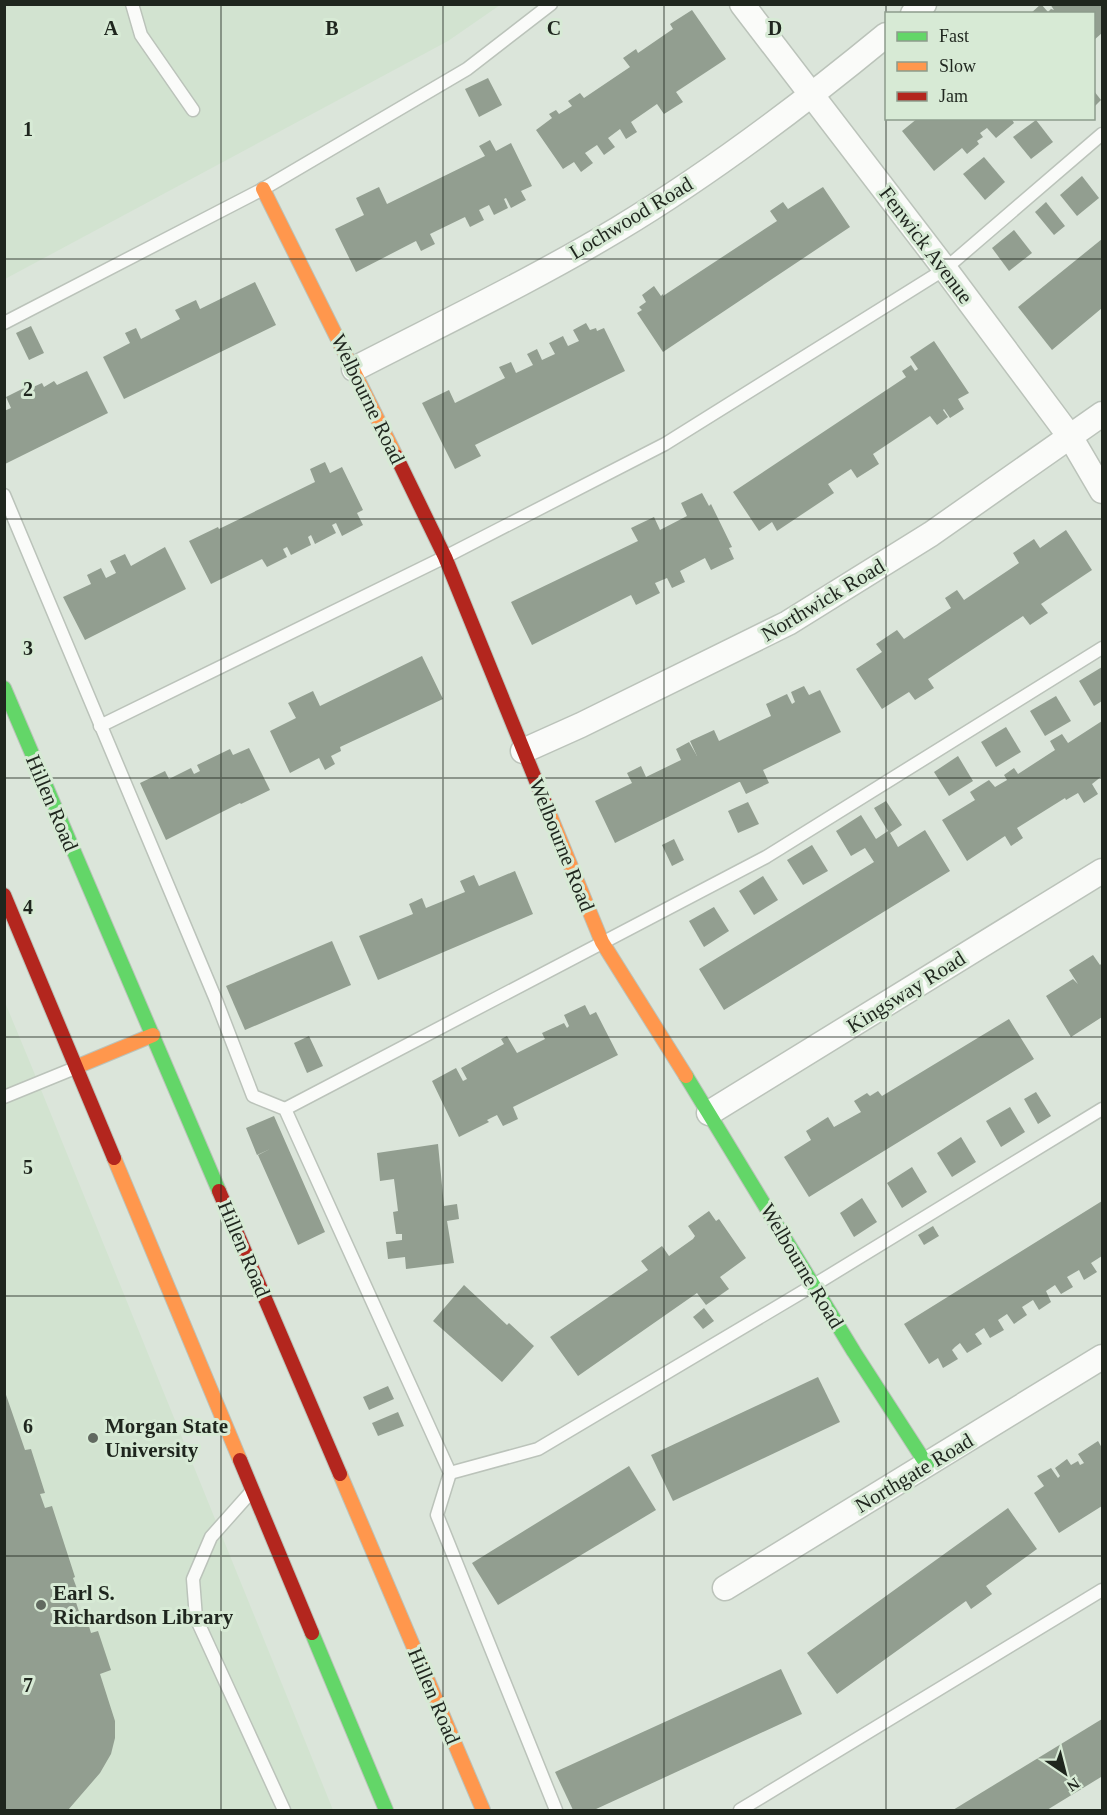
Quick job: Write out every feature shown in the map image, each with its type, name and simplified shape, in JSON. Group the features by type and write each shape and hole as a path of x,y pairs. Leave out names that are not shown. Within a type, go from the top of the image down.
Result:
{"main road":[{"name":"Welbourne Road","path":"263,189 445,557 602,942 710,1113 854,1352 927,1465"},
{"name":"Hillen Road","path":"4,688 483,1810"},
{"path":"4,895 386,1810"},
{"path":"76,1067 153,1035"}],"street":[{"name":"Fenwick Avenue","path":"742,4 1071,438 1102,491"},
{"name":"Lochwood Road","path":"354,369 512,288 618,229 712,168 811,97 885,36"},
{"name":"Northwick Road","path":"523,751 581,725 788,623 931,534 1071,438 1102,414"},
{"name":"Kingsway Road","path":"710,1113 1102,871"},
{"name":"Northgate Road","path":"725,1588 1102,1357"}],"lane":[{"path":"132,4 141,35 193,110"},
{"path":"4,323 263,189 467,69 551,4"},
{"path":"100,726 445,557 664,444 945,269 1102,134"},
{"path":"4,495 216,1000 253,1096 285,1109 450,1473 436,1515 556,1810"},
{"path":"285,1109 766,857 1102,648"},
{"path":"4,1097 76,1067"},
{"path":"450,1473 538,1449 814,1285 1102,1109"},
{"path":"252,1491 211,1537 193,1579 196,1618 284,1810"},
{"path":"740,1810 1102,1590"}],"shaded area":[{"path":"5,5 500,5 448,41 5,279"},
{"name":"Morgan State University","path":"4,1000 31,1065 333,1810 5,1810"}],"building":[{"path":"1041,4 1048,12 1032,12"},
{"path":"1050,4 1102,4 1102,33 1095,39 1095,12 1048,12 1051,9 1054,10"},
{"path":"692,10 726,59 676,92 683,102 664,114 657,104 631,122 637,132 626,139 620,129 608,138 615,147 604,155 597,145 585,153 593,163 581,172 574,162 563,169 536,130 552,118 549,114 556,110 559,114 572,106 568,101 580,93 584,98 630,67 623,58 636,49 638,53 673,29 670,24"},
{"path":"488,78 502,105 479,117 465,89"},
{"path":"1095,92 1101,100 1095,106"},
{"path":"916,120 1012,120 1014,123 996,138 987,128 980,133 983,137 977,141 979,144 967,154 962,148 934,171 902,131"},
{"path":"1036,120 1053,142 1031,159 1013,137"},
{"path":"490,140 496,151 511,143 532,186 521,191 526,200 511,208 506,198 504,199 508,208 494,215 489,205 479,210 484,220 470,227 465,217 430,234 435,244 421,251 416,241 356,272 335,229 364,215 356,198 379,187 387,204 485,156 479,146"},
{"path":"984,157 1005,182 985,200 963,174"},
{"path":"1082,176 1099,198 1077,216 1060,195"},
{"path":"823,187 850,227 663,352 637,313 642,310 639,307 646,302 642,295 654,286 663,296 777,221 770,211 783,202 788,209"},
{"path":"1046,202 1065,226 1054,235 1035,212"},
{"path":"1014,230 1032,253 1009,271 992,248"},
{"path":"1102,239 1102,308 1052,350 1018,307"},
{"path":"255,282 276,325 124,399 103,357 130,343 125,333 136,328 141,339 180,319 175,310 196,300 200,309"},
{"path":"586,323 590,330 596,328 597,331 604,328 625,371 475,445 481,456 455,469 422,403 449,390 455,403 505,378 499,367 511,362 516,373 533,365 527,354 537,349 542,360 555,354 549,343 563,336 568,346 579,341 573,330"},
{"path":"31,326 44,353 29,360 16,333"},
{"path":"934,341 969,393 958,399 964,409 950,418 944,409 948,417 937,425 930,416 873,454 879,464 857,478 851,469 828,484 834,493 777,531 772,522 759,531 733,492 906,377 902,371 911,365 915,371 918,369 910,357"},
{"path":"87,371 108,413 5,464 4,411 11,408 6,397 28,386 33,397 35,396 31,388 42,383 44,387 54,381 57,385"},
{"path":"325,462 330,473 342,467 363,510 357,513 363,525 342,536 336,523 332,525 336,533 315,544 311,535 308,537 311,545 291,555 287,547 283,549 287,557 267,567 262,559 211,584 189,541 218,527 219,529 315,482 310,469"},
{"path":"702,493 709,506 711,504 732,547 729,548 734,559 711,570 705,558 680,571 685,582 672,588 667,578 655,583 660,593 636,605 631,595 532,645 511,602 638,541 631,528 654,517 660,530 687,516 681,503"},
{"path":"1066,530 1092,570 1041,604 1048,613 1030,625 1023,616 928,679 934,688 915,700 909,692 882,709 856,669 882,652 876,644 897,630 904,639 951,608 945,598 957,590 964,600 1019,563 1013,553 1034,539 1040,548"},
{"path":"165,547 186,589 85,640 63,597 91,584 87,575 101,568 106,578 116,573 110,561 125,554 131,566"},
{"path":"422,656 443,699 340,747 341,751 331,756 335,764 325,770 319,758 290,773 270,731 296,718 288,703 313,691 320,706"},
{"path":"1102,667 1102,701 1094,706 1079,681"},
{"path":"804,686 809,695 820,690 841,732 763,770 769,783 746,794 739,782 615,843 595,801 632,783 627,773 641,766 646,777 681,760 676,749 689,742 697,756 690,741 714,730 719,741 771,716 766,704 787,694 792,704 795,702 791,692"},
{"path":"1056,696 1071,721 1045,736 1030,711"},
{"path":"1102,721 1102,776 1092,784 1098,794 1084,803 1078,793 1066,800 1065,798 1017,828 1023,838 1011,846 1005,836 967,861 942,820 975,800 970,792 989,780 995,787 1007,780 1004,775 1014,768 1018,774 1055,750 1050,741 1062,734 1068,743"},
{"path":"1006,727 1021,752 996,767 981,742"},
{"path":"249,748 270,790 166,840 140,783 165,771 169,779 191,768 194,774 200,771 197,765 230,749 233,755"},
{"path":"958,756 973,781 949,796 934,772"},
{"path":"886,801 902,825 890,833 898,847 925,830 950,871 724,1010 699,969 874,862 865,848 851,856 836,831 861,815 876,839 888,831 874,808"},
{"path":"748,802 759,824 738,833 728,811"},
{"path":"674,839 684,860 672,866 662,845"},
{"path":"812,845 828,871 803,885 787,860"},
{"path":"515,871 533,914 378,980 359,936 413,914 409,904 422,898 426,908 465,892 460,881 474,875 479,886"},
{"path":"763,876 778,900 754,915 739,891"},
{"path":"714,907 729,931 704,947 689,921"},
{"path":"332,941 351,985 245,1030 226,986"},
{"path":"1093,955 1100,965 1102,963 1102,1017 1071,1037 1046,996 1073,979 1078,984 1069,970"},
{"path":"585,1005 590,1015 596,1012 618,1055 513,1107 518,1119 503,1126 497,1115 487,1120 489,1122 459,1137 432,1081 456,1068 463,1081 467,1079 461,1068 504,1044 501,1039 507,1036 517,1053 545,1039 542,1033 564,1023 567,1028 569,1026 564,1015"},
{"path":"1009,1019 1034,1059 809,1197 784,1157 811,1140 806,1131 828,1117 834,1127 861,1112 854,1101 867,1093 870,1096 878,1091 882,1096"},
{"path":"309,1036 323,1066 307,1073 294,1043"},
{"path":"1036,1092 1051,1116 1038,1124 1024,1099"},
{"path":"1010,1107 1025,1132 1001,1147 986,1121"},
{"path":"274,1116 325,1232 298,1245 258,1155 270,1149 257,1155 246,1128"},
{"path":"961,1137 976,1162 952,1177 937,1153"},
{"path":"438,1144 444,1206 457,1204 459,1219 447,1221 454,1263 406,1269 405,1257 388,1259 386,1242 402,1240 402,1234 396,1234 393,1212 398,1211 394,1179 380,1181 377,1153"},
{"path":"912,1167 927,1192 902,1208 887,1183"},
{"path":"862,1198 877,1222 854,1237 840,1213"},
{"path":"1102,1201 1102,1256 1091,1263 1097,1272 1084,1280 1079,1270 1067,1277 1073,1287 1061,1294 1055,1285 1046,1291 1051,1302 1039,1310 1033,1300 1022,1307 1027,1315 1014,1324 1007,1314 998,1320 1004,1330 990,1338 984,1328 975,1334 982,1344 967,1353 960,1343 952,1350 958,1359 943,1368 938,1358 929,1364 904,1324"},
{"path":"709,1211 716,1221 719,1219 746,1258 720,1277 729,1289 706,1305 697,1293 578,1376 550,1337 648,1270 641,1261 662,1246 669,1256 693,1239 695,1236 688,1226"},
{"path":"933,1226 939,1236 924,1245 918,1235"},
{"path":"464,1285 507,1325 509,1323 534,1346 502,1382 433,1321"},
{"path":"704,1308 714,1321 703,1329 693,1317"},
{"path":"818,1377 840,1422 673,1501 651,1455"},
{"path":"388,1386 394,1399 369,1410 363,1397"},
{"name":"Earl S. Richardson Library","path":"4,1389 25,1450 31,1449 45,1493 40,1494 45,1508 52,1506 75,1577 73,1578 79,1594 74,1596 81,1618 86,1616 91,1633 98,1631 111,1670 100,1674 115,1721 115,1738 111,1754 100,1773 68,1810 4,1810"},
{"path":"398,1412 404,1426 378,1436 372,1423"},
{"path":"1098,1441 1102,1448 1102,1506 1059,1533 1034,1493 1044,1486 1037,1476 1051,1468 1058,1478 1060,1476 1055,1468 1067,1459 1071,1465 1078,1461 1080,1465 1084,1463 1078,1454"},
{"path":"629,1466 656,1510 498,1605 472,1563"},
{"path":"1008,1508 1037,1549 986,1586 992,1594 971,1609 966,1601 837,1694 807,1653"},
{"path":"781,1669 802,1714 594,1810 573,1810 555,1772"},
{"path":"1102,1719 1101,1777 1047,1810 953,1810"}],"traffic: fast":[{"path":"4,688 219,1191"},
{"path":"686,1076 854,1352 927,1465"},
{"path":"312,1633 386,1810"}],"traffic: slow":[{"path":"263,189 396,456"},
{"path":"545,803 602,942 686,1076"},
{"path":"76,1067 153,1035"},
{"path":"114,1158 240,1460"},
{"path":"340,1474 483,1810"}],"traffic: jam":[{"path":"396,456 445,557 545,803"},
{"path":"4,895 114,1158"},
{"path":"219,1191 340,1474"},
{"path":"240,1460 312,1633"}],"place":[{"name":"Morgan State University","path":"93,1438"},
{"name":"Earl S. Richardson Library","path":"41,1605"}]}
